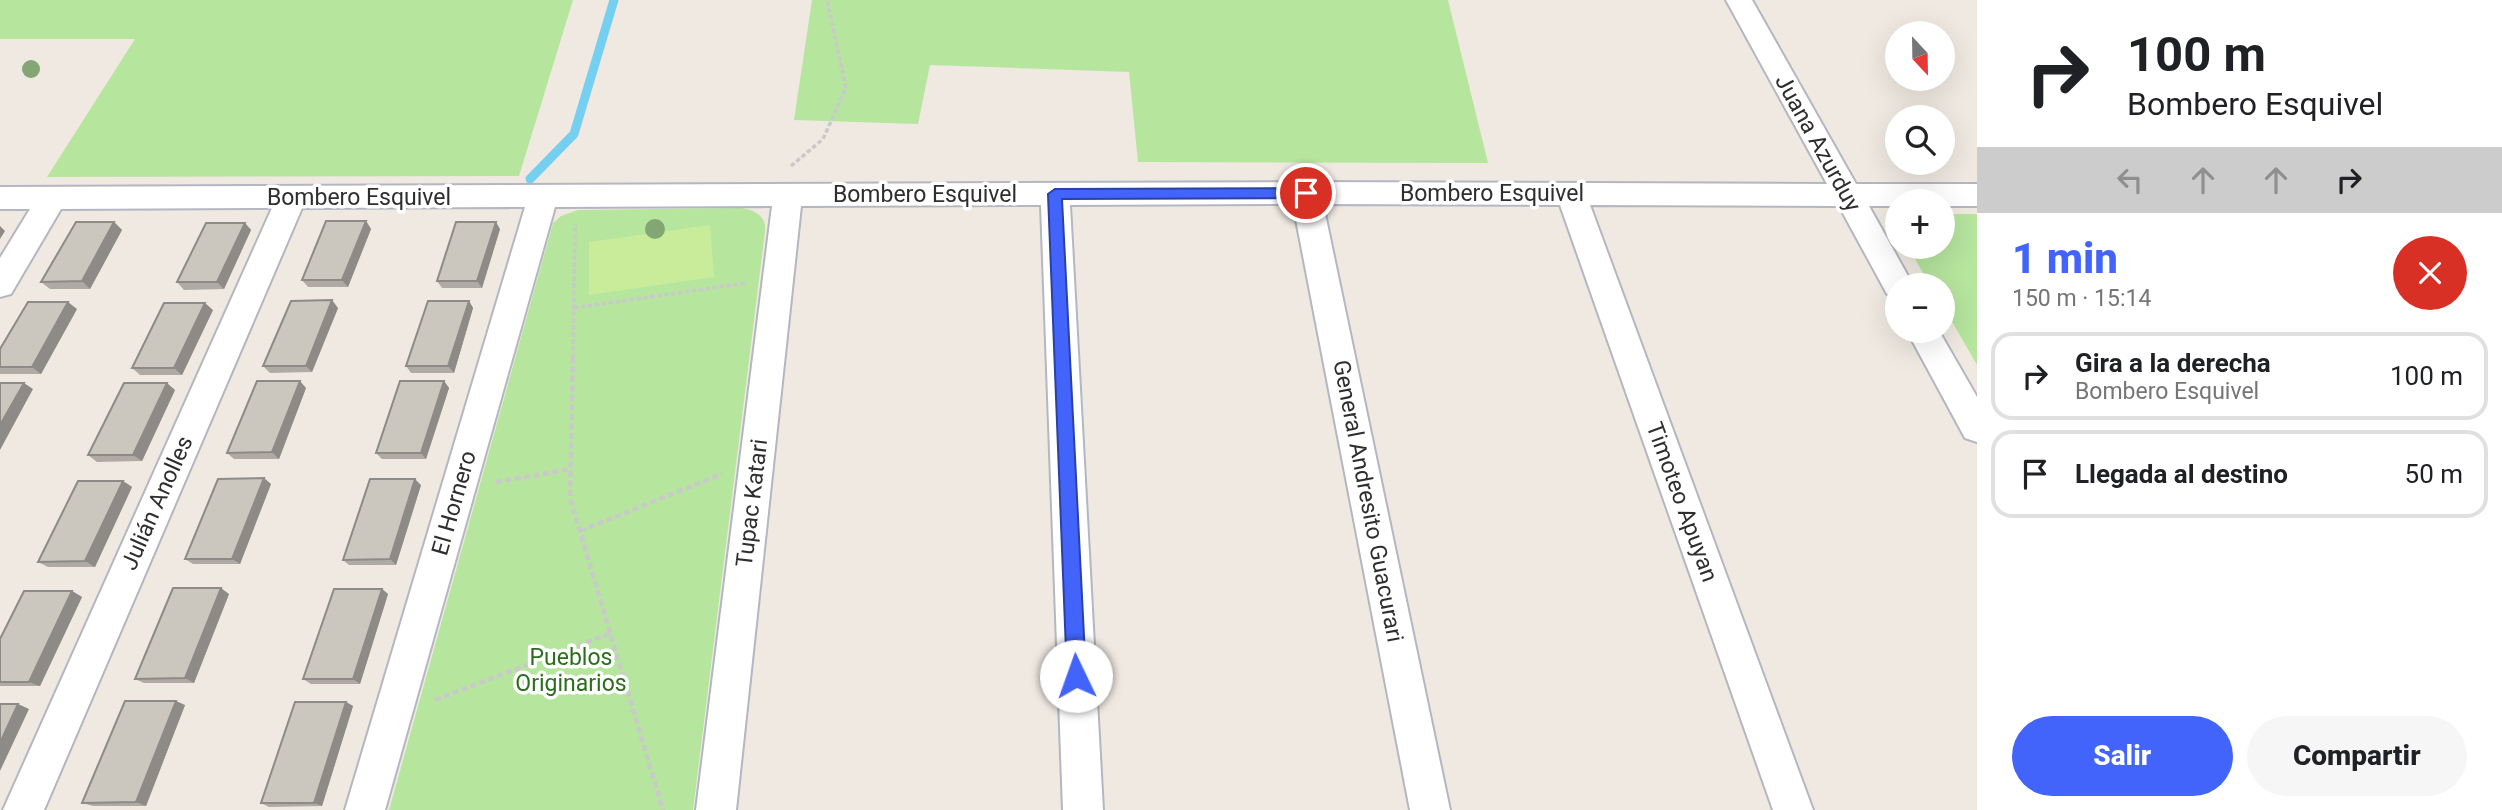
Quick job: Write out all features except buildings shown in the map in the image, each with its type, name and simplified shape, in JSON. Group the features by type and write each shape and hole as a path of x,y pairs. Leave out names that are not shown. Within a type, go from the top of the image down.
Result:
{"street":[{"name":"Juana Azurduy","path":"1739,0 1891,273"},
{"name":"Bombero Esquivel","path":"0,198 1306,193 1977,195"},
{"name":"General Andresito Guacurari","path":"1306,193 1430,810"},
{"name":"Timoteo Apuyan","path":"1571,193 1793,810"},
{"path":"1055,194 1083,810"},
{"name":"Tupac Katari","path":"716,810 772,195"},
{"name":"Julián Anolles","path":"23,810 292,197"},
{"name":"El Hornero","path":"365,810 543,197"},
{"path":"0,285 52,198"},
{"path":"1930,343 1977,428"}],"path":[{"path":"772,195 823,139 846,88 827,0"},
{"path":"575,223 570,498 663,810"},
{"path":"574,308 747,283"},
{"path":"493,482 571,469"},
{"path":"580,531 722,474"},
{"path":"433,701 611,633"}],"green space":[{"path":"0,0 573,0 519,176 47,177 135,39 0,39"},
{"path":"812,0 1448,0 1488,163 1138,162 1129,72 930,65 918,124 794,120"},
{"name":"Pueblos Originarios","path":"578,210 751,210 762,218 765,232 693,810 389,810 553,223 561,216"},
{"path":"1955,214 1977,214 1977,365 1955,327 1955,273 1923,273 1915,259 1955,259"},
{"path":"710,225 714,277 589,295 589,242"}],"waterway":[{"path":"530,179 574,134 614,0"}],"route":[{"path":"1076,676 1055,194 1306,193"}]}
